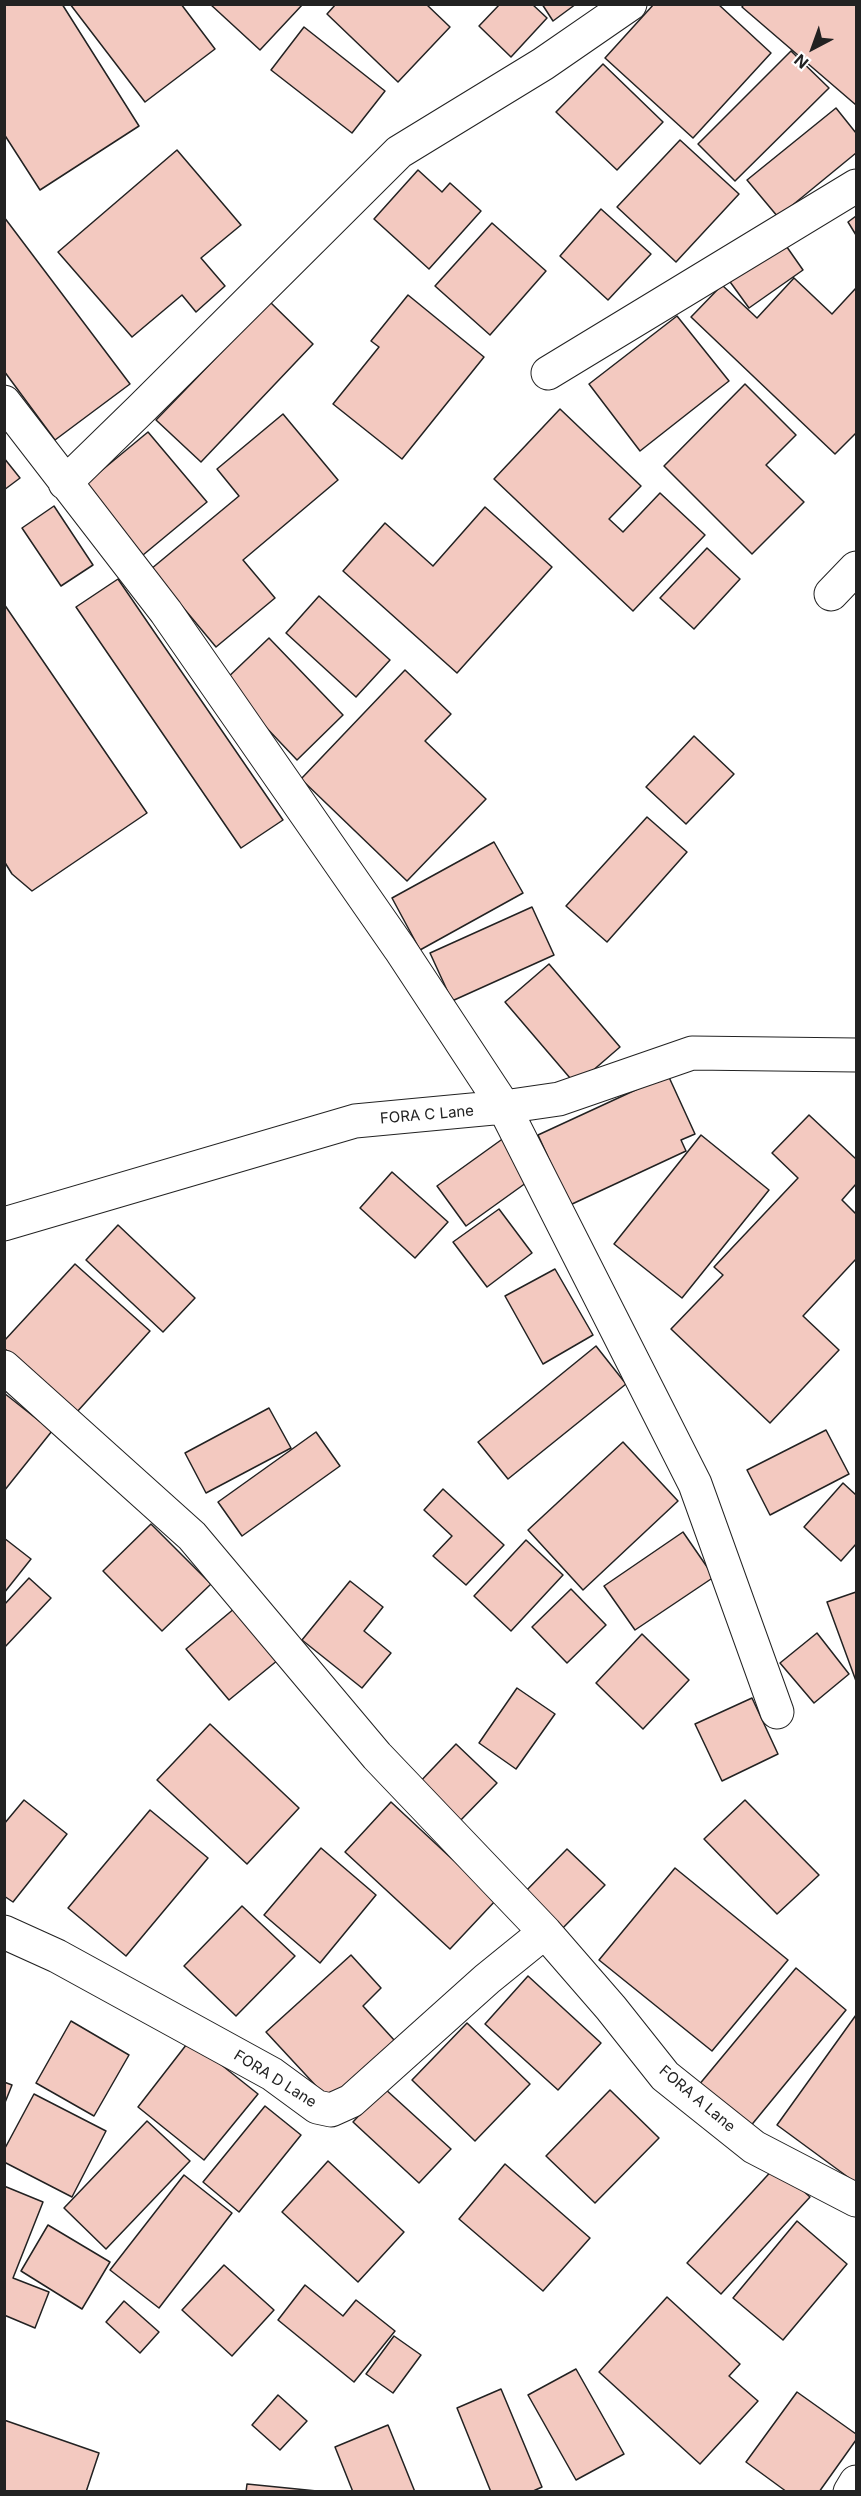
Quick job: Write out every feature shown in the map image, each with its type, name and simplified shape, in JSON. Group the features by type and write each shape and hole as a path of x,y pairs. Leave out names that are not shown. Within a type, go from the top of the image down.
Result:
{"street":[{"path":"64,483 151,400 399,152 543,64 630,4"},
{"path":"548,373 856,186"},
{"path":"4,402 64,483 166,612 400,949 504,1107 695,1484 777,1712"},
{"path":"831,594 856,568"},
{"name":"FORA C Lane","path":"4,1224 356,1121 504,1107 559,1099 692,1053 856,1055"},
{"name":"FORA A Lane","path":"4,1367 192,1536 377,1756 545,1932 611,2008 665,2076 754,2147 856,2200"},
{"name":"FORA D Lane","path":"4,1932 57,1956 273,2074 317,2107 331,2110 351,2101 487,1979 545,1932"},
{"path":"850,2492 856,2482"}],"building":[{"path":"4,4 62,4 139,126 40,190 4,134"},
{"path":"70,4 181,4 215,49 145,102"},
{"path":"210,4 303,4 260,50"},
{"path":"336,4 426,4 450,27 398,82 327,14"},
{"path":"500,4 532,4 547,18 511,57 479,26"},
{"path":"542,4 576,4 553,21"},
{"path":"654,4 718,4 771,53 693,138 605,58"},
{"path":"744,4 856,4 856,105 742,7"},
{"path":"304,27 385,91 352,133 271,70"},
{"path":"791,51 829,88 735,181 698,144"},
{"path":"603,64 663,122 617,170 556,112"},
{"path":"836,108 856,133 856,153 778,217 747,180"},
{"path":"680,140 739,194 676,262 617,207"},
{"path":"177,150 241,225 201,258 225,286 196,312 182,295 132,337 58,252"},
{"path":"418,170 442,192 450,183 481,211 429,269 374,219"},
{"path":"601,209 651,254 608,300 560,256"},
{"path":"856,216 856,235 848,222"},
{"path":"4,217 130,384 55,440 4,371"},
{"path":"492,223 546,271 490,335 435,286"},
{"path":"782,240 803,270 749,308 728,279"},
{"path":"794,278 832,314 856,288 856,433 835,454 691,317 722,285 757,318"},
{"path":"408,295 484,357 402,459 333,404 379,347 371,341"},
{"path":"270,302 313,344 201,462 156,420"},
{"path":"677,316 729,381 640,451 589,384"},
{"path":"745,384 796,435 766,465 804,502 752,554 664,466"},
{"path":"560,409 641,486 609,519 623,532 660,493 705,535 633,611 494,479"},
{"path":"283,414 338,480 243,560 275,598 216,647 151,569 239,496 217,469"},
{"path":"148,432 207,502 143,555 84,485"},
{"path":"4,458 20,478 4,490"},
{"path":"54,506 93,565 61,586 22,528"},
{"path":"485,507 552,567 457,673 343,571 385,523 433,566"},
{"path":"707,548 740,579 694,629 660,598"},
{"path":"118,579 283,820 241,848 76,607"},
{"path":"319,596 390,660 356,697 286,633"},
{"path":"4,604 147,813 32,891 12,874 4,861"},
{"path":"269,638 343,715 297,760 223,682"},
{"path":"405,670 451,714 425,741 486,799 407,881 301,779"},
{"path":"694,736 734,774 686,824 646,787"},
{"path":"647,817 687,852 607,942 566,906"},
{"path":"494,842 523,893 420,950 392,898"},
{"path":"532,907 554,955 452,1001 430,953"},
{"path":"549,964 620,1047 576,1085 505,1002"},
{"path":"668,1075 695,1134 681,1140 686,1151 570,1205 538,1135"},
{"path":"809,1115 856,1159 856,1184 842,1200 856,1214 856,1259 803,1316 839,1350 770,1423 671,1329 723,1275 714,1267 798,1178 772,1153"},
{"path":"508,1135 537,1175 466,1226 437,1186"},
{"path":"701,1135 769,1190 682,1298 614,1244"},
{"path":"392,1172 448,1222 415,1258 360,1208"},
{"path":"499,1209 532,1253 487,1287 453,1242"},
{"path":"118,1225 195,1298 163,1332 86,1260"},
{"path":"75,1264 150,1331 76,1413 4,1348 4,1341"},
{"path":"555,1269 593,1335 543,1364 505,1296"},
{"path":"596,1346 626,1384 508,1479 478,1442"},
{"path":"4,1393 52,1431 4,1491"},
{"path":"269,1408 291,1448 206,1493 185,1453"},
{"path":"826,1430 849,1474 770,1515 747,1470"},
{"path":"316,1432 340,1466 242,1536 218,1502"},
{"path":"623,1442 678,1501 583,1590 528,1530"},
{"path":"843,1483 856,1495 856,1544 841,1561 804,1527"},
{"path":"443,1489 504,1545 466,1585 433,1556 452,1536 424,1510"},
{"path":"151,1524 211,1584 162,1631 103,1571"},
{"path":"683,1532 714,1577 635,1630 604,1586"},
{"path":"4,1538 31,1559 4,1593"},
{"path":"526,1540 563,1575 511,1631 474,1596"},
{"path":"29,1578 51,1598 4,1648 4,1605"},
{"path":"350,1581 383,1607 364,1631 391,1653 362,1688 302,1640"},
{"path":"571,1589 606,1625 567,1663 532,1627"},
{"path":"856,1592 856,1681 827,1602"},
{"path":"235,1608 278,1660 229,1700 186,1649"},
{"path":"817,1633 849,1674 814,1703 780,1663"},
{"path":"642,1634 689,1680 643,1729 596,1683"},
{"path":"517,1688 555,1714 516,1769 479,1743"},
{"path":"752,1698 778,1754 722,1781 695,1724"},
{"path":"210,1724 299,1808 247,1864 157,1780"},
{"path":"456,1744 497,1783 456,1825 416,1786"},
{"path":"24,1800 67,1834 13,1902 4,1896 4,1824"},
{"path":"745,1800 819,1875 777,1914 704,1839"},
{"path":"391,1802 496,1900 450,1949 345,1852"},
{"path":"150,1810 208,1858 126,1956 68,1908"},
{"path":"321,1848 376,1895 320,1963 264,1915"},
{"path":"567,1849 605,1885 558,1933 520,1897"},
{"path":"675,1868 788,1960 712,2051 599,1960"},
{"path":"242,1906 295,1956 236,2016 184,1966"},
{"path":"351,1955 381,1988 363,2006 395,2041 330,2101 266,2032"},
{"path":"796,1968 846,2010 749,2128 698,2086"},
{"path":"528,1976 601,2043 558,2090 485,2024"},
{"path":"856,2015 856,2183 777,2125"},
{"path":"71,2021 129,2055 94,2116 36,2083"},
{"path":"467,2023 530,2084 475,2141 412,2080"},
{"path":"190,2040 258,2094 204,2160 138,2107"},
{"path":"4,2082 12,2085 4,2105"},
{"path":"384,2088 451,2149 419,2183 353,2122"},
{"path":"610,2090 659,2138 595,2203 546,2156"},
{"path":"34,2094 106,2131 72,2197 4,2162 4,2150"},
{"path":"265,2106 301,2135 239,2212 203,2182"},
{"path":"147,2121 190,2161 106,2249 64,2208"},
{"path":"328,2161 404,2232 358,2282 282,2212"},
{"path":"505,2164 590,2238 543,2291 459,2219"},
{"path":"776,2166 810,2197 721,2294 687,2263"},
{"path":"184,2175 232,2213 159,2308 110,2270"},
{"path":"4,2186 43,2202 13,2278 49,2292 35,2328 4,2315"},
{"path":"797,2221 847,2264 783,2340 733,2298"},
{"path":"48,2225 110,2262 82,2309 21,2271"},
{"path":"224,2265 274,2310 232,2356 182,2310"},
{"path":"305,2285 343,2316 356,2300 395,2331 354,2382 278,2320"},
{"path":"667,2297 740,2364 729,2376 758,2401 700,2464 599,2372"},
{"path":"124,2301 159,2332 140,2353 106,2322"},
{"path":"394,2336 421,2355 393,2393 366,2374"},
{"path":"576,2369 624,2454 576,2480 528,2395"},
{"path":"501,2389 542,2487 531,2492 491,2492 457,2408"},
{"path":"797,2392 856,2434 856,2440 819,2492 787,2492 746,2462"},
{"path":"278,2395 307,2421 280,2450 252,2425"},
{"path":"4,2420 99,2453 86,2492 4,2492"},
{"path":"388,2425 415,2492 353,2492 335,2447"},
{"path":"247,2484 317,2491 317,2492 246,2492"}]}
